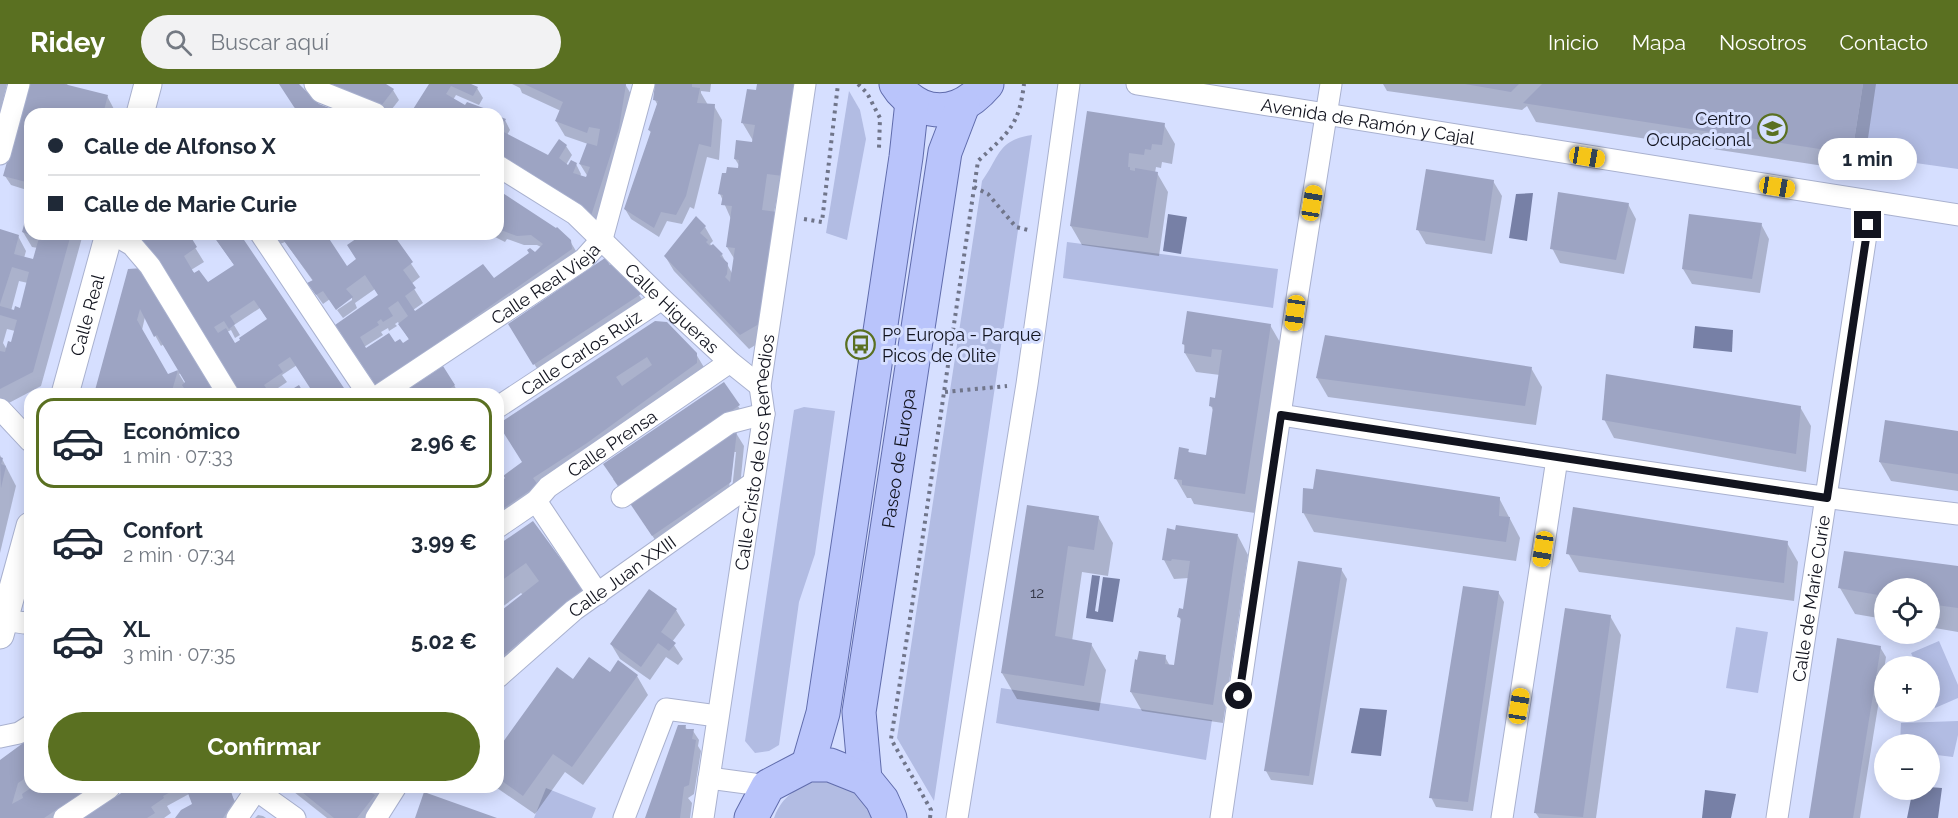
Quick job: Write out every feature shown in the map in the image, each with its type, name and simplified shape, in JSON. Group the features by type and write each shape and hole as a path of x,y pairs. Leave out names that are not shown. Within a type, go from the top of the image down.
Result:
{"main road":[{"path":"904,93 932,110 947,110 963,105 978,95 987,84"},
{"name":"Paseo de Europa","path":"808,765 823,713 906,157 904,93"},
{"name":"Paseo de Europa","path":"865,779 859,712 945,153 963,105"},
{"path":"751,818 768,786 808,765 830,765 865,779 882,800 890,818"}],"street":[{"path":"0,154 5,119 19,84"},
{"path":"315,84 321,92 361,108"},
{"name":"Calle Cristo de los Remedios","path":"703,818 764,414 760,386 805,84"},
{"path":"957,818 1027,384 1069,84"},
{"name":"Avenida de Ramón y Cajal","path":"1137,84 1958,215"},
{"path":"1221,818 1331,84"},
{"name":"Calle Real Vieja","path":"390,388 584,258 602,239 642,85"},
{"name":"Calle Higueras","path":"504,170 575,214 662,299 730,362 760,386"},
{"name":"Calle de Marie Curie","path":"1777,818 1871,202"},
{"name":"Calle Real","path":"67,388 109,240"},
{"path":"122,240 132,245 150,266 224,388"},
{"path":"265,240 364,388"},
{"name":"Calle Carlos Ruiz","path":"504,403 662,299"},
{"name":"Calle Prensa","path":"504,523 536,501 548,488 730,362"},
{"path":"0,409 24,435"},
{"path":"622,497 729,423 764,414"},
{"path":"1281,415 1557,459 1827,498 1958,514"},
{"path":"1502,818 1557,459"},
{"name":"Calle Juan XXIII","path":"504,672 574,610 753,483"},
{"path":"536,501 598,594"},
{"path":"11,626 24,558"},
{"path":"624,818 666,709 717,716"},
{"path":"0,737 24,730"},
{"path":"709,778 768,786"},
{"path":"64,818 102,793"},
{"path":"237,818 252,793"},
{"path":"260,793 295,818"},
{"path":"376,818 392,793"}],"path":[{"path":"785,215 822,222 838,84"},
{"path":"930,818 931,810 891,739 978,161 1012,129 1024,97 1024,84"},
{"path":"974,187 988,194 1016,227 1048,234"},
{"path":"945,392 1027,384"}],"shaded area":[{"path":"1863,84 1958,84 1958,169 1852,154"},
{"path":"849,91 860,110 866,139 847,240 826,233"},
{"path":"1032,135 934,801 897,738 982,181 1005,146 1020,137"},
{"path":"1533,193 1527,241 1509,238 1516,194"},
{"path":"1168,214 1187,217 1181,254 1163,251"},
{"path":"1067,242 1278,269 1273,308 1063,278"},
{"path":"1695,326 1733,330 1732,352 1693,348"},
{"path":"804,407 835,411 815,554 799,602 779,745 769,751 755,753 745,741 794,410"},
{"path":"1092,575 1100,576 1095,611 1098,612 1103,577 1120,579 1113,622 1086,618"},
{"path":"1736,627 1768,632 1758,693 1726,688"},
{"path":"1940,643 1958,685 1958,698 1940,706 1940,656 1912,656 1911,653 1932,644"},
{"path":"1001,688 1212,720 1206,760 996,723"},
{"path":"1360,708 1387,710 1381,756 1351,753"},
{"path":"1958,721 1958,735 1953,757 1940,755 1940,734 1900,734 1901,723"},
{"path":"819,780 831,781 853,790 875,818 774,818 781,804 791,793"},
{"path":"546,788 596,808 592,818 534,818"},
{"path":"1940,788 1942,788 1938,818 1907,818 1911,800 1940,800"},
{"path":"1705,790 1736,794 1731,818 1702,818"}],"building":[{"path":"29,84 64,84 108,95 105,108 24,108 24,181 3,176"},
{"path":"279,84 299,84 319,104 329,108 295,108"},
{"path":"333,84 386,84 394,89 380,108 373,108 357,101"},
{"path":"429,84 471,84 478,87 473,96 451,86 446,94 465,105 467,102 484,108 414,108"},
{"path":"524,84 626,84 619,128 591,216 504,164 504,132 548,155 559,139 567,145 559,158 568,165 571,160 577,163 573,173 586,177 590,167 579,164 587,143 597,146 600,129 589,127 587,133 555,121 563,102"},
{"path":"655,84 692,84 692,87 700,88 697,103 715,104 711,147 699,144 686,196 676,215 661,212 654,228 624,209 651,131 648,130 658,101 653,100"},
{"path":"757,84 796,84 783,176 767,174 762,210 777,212 759,324 740,335 664,256 696,216 706,226 700,233 708,240 706,242 710,246 713,244 723,254 720,256 728,263 725,277 730,282 735,248 726,247 732,206 721,205 723,195 718,194 722,173 726,173 727,167 738,168 739,160 734,159 736,140 752,142 755,125 741,123 747,89 756,90"},
{"path":"1465,84 1519,84 1511,92"},
{"name":"Centro Ocupacional","path":"1542,84 1863,84 1852,154 1523,103"},
{"path":"1087,111 1165,123 1162,145 1152,144 1151,150 1145,149 1144,155 1129,153 1128,167 1130,170 1135,171 1135,168 1158,172 1148,238 1070,226"},
{"path":"1426,169 1494,180 1485,241 1416,230"},
{"path":"1558,192 1629,203 1616,260 1550,249"},
{"path":"504,194 557,227 571,240 572,249 376,386 335,325 378,295 365,275 346,289 353,297 336,310 323,291 316,295 307,283 313,280 283,240 330,240 347,266 356,259 347,245 354,240 397,240 413,262 403,270 416,288 405,296 415,311 483,264 494,278 529,253 527,250 530,248 535,252 543,244 531,235 517,236 504,231","holes":["398,301 408,316 398,324 409,339 403,343 400,339 395,342 389,333 366,348 360,337 379,325 377,322 381,319 383,322 393,316 388,308"]},
{"path":"1689,214 1762,223 1752,279 1682,269"},
{"path":"0,229 19,235 14,254 33,259 38,240 69,240 33,372 0,389 0,351 5,352 8,341 11,342 17,320 0,315 0,306 14,310 15,306 20,308 29,272 12,267 0,304"},
{"path":"141,240 193,240 197,247 184,256 194,273 199,270 208,282 234,265 216,240 244,240 344,388 310,388 290,357 278,365 283,372 264,385 266,388 231,388","holes":["254,300 267,319 239,338 240,340 235,343 226,328 218,333 214,327 224,321 229,329 235,324 230,316"]},
{"path":"605,258 610,265 613,263 621,265 641,294 533,365 508,324"},
{"path":"143,268 214,388 184,388 182,385 185,382 178,370 173,388 96,388 128,269","holes":["140,309 154,337 157,335 178,370 168,374 137,320"]},
{"path":"1187,311 1271,324 1245,494 1182,485 1182,480 1174,479 1179,447 1189,449 1188,452 1206,455 1213,407 1209,406 1210,397 1215,398 1222,350 1212,349 1211,357 1184,353 1185,345 1182,344"},
{"path":"655,321 667,322 697,353 697,363 587,443 533,478 538,485 504,508 504,475 522,462 504,434 504,420","holes":["647,357 652,365 622,386 616,377"]},
{"path":"1325,335 1532,367 1525,406 1316,378"},
{"path":"443,366 455,385 451,388 410,388"},
{"path":"1606,374 1801,406 1796,454 1602,420"},
{"path":"724,382 740,405 619,487 603,464"},
{"path":"1885,420 1958,431 1958,474 1879,462"},
{"path":"737,430 731,482 652,536 629,502"},
{"path":"0,457 3,458 1,464 6,466 1,488"},
{"path":"1316,469 1500,497 1499,516 1510,517 1506,542 1302,513 1303,488 1313,489"},
{"path":"1027,505 1099,516 1094,550 1068,546 1055,636 1092,643 1084,686 1001,673"},
{"path":"1573,507 1788,541 1784,583 1566,554"},
{"path":"533,521 583,589 504,655 504,608 539,581 526,563 504,579 504,541"},
{"path":"1176,525 1238,534 1213,705 1130,692 1135,659 1137,660 1139,651 1166,655 1165,664 1174,665 1181,618 1177,617 1179,608 1183,609 1190,561 1162,560 1167,528 1175,530"},
{"path":"1844,551 1958,566 1958,608 1940,606 1940,578 1874,578 1874,594 1838,588"},
{"path":"1298,561 1342,568 1309,776 1264,771"},
{"path":"1463,586 1499,591 1468,802 1429,798"},
{"path":"649,589 677,609 661,632 676,643 669,651 658,643 641,667 610,644"},
{"path":"1565,608 1611,615 1583,817 1534,813"},
{"path":"1837,638 1881,646 1879,656 1874,656 1874,689 1853,818 1809,818"},
{"path":"589,657 610,672 618,660 638,675 572,767 553,754 523,796 504,782 504,741 557,667 573,679"},
{"path":"678,725 686,725 685,729 694,729 692,739 696,740 689,785 684,787 680,818 645,818"},
{"path":"24,742 24,779 18,783 12,804 23,798 24,793 82,793 44,818 0,818 0,760"},
{"path":"121,793 169,793 151,807 155,813 147,818 83,818"},
{"path":"188,793 232,793 234,801 223,818 175,818 181,810 192,804"},
{"path":"303,793 372,793 375,795 357,818 334,818"},
{"path":"424,793 427,793 497,818 415,818"}],"place":[{"name":"Centro Ocupacional","path":"1772,128"},
{"name":"Pº Europa - Parque Picos de Olite","path":"861,344"}],"route":[{"path":"1239,696 1281,415 1557,459 1827,498 1868,225"}]}
